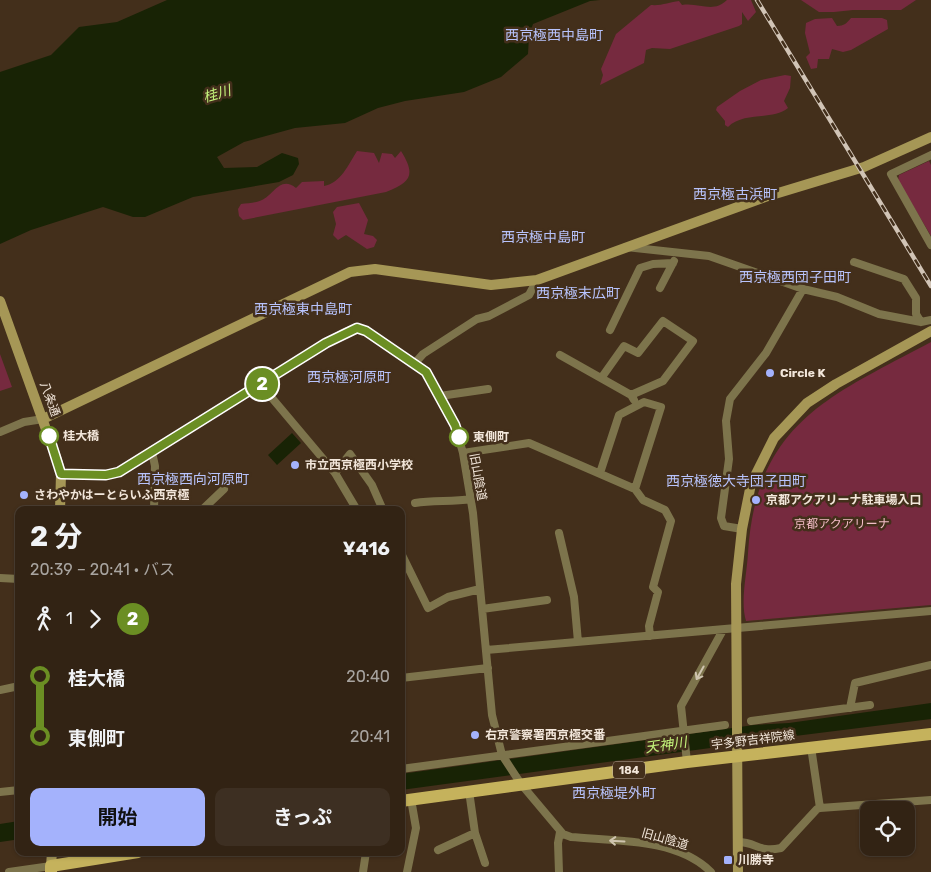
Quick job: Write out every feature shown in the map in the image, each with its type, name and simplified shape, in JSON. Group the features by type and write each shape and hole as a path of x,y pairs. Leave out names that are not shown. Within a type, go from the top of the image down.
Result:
{"main road":[{"name":"宇多野吉祥院線","path":"406,800 469,791 519,781 687,758 931,734"},
{"path":"51,861 99,856"}],"street":[{"path":"0,432 42,415 350,272 374,269 492,285 537,280 765,197 860,168 897,154 931,137"},
{"path":"931,155 891,174 931,245"},
{"path":"626,247 678,255 709,256 803,289 837,297 879,314 921,322 931,320"},
{"path":"660,288 678,255"},
{"path":"854,262 904,279 916,298 916,314 921,322"},
{"path":"610,330 640,268 653,264 674,263"},
{"path":"415,363 422,354 477,319 490,316 529,295 537,280"},
{"path":"742,529 724,526 721,518 729,459 726,421 730,399 766,354 803,289"},
{"name":"八条通","path":"0,301 42,415 61,474 60,506"},
{"path":"602,377 624,346 638,353 663,321 693,341 663,381 631,396"},
{"name":"旧山陰道","path":"61,474 106,475 119,472 326,343 357,328 415,363 426,372 440,396 455,425 463,453 471,499 492,715 503,756 519,781 560,832 571,837 635,842 655,846 688,857 711,872"},
{"path":"738,872 736,584 747,498 758,466 774,438 808,403 836,384 931,331"},
{"path":"560,354 602,377 631,396 637,406"},
{"path":"261,385 335,473 356,506"},
{"path":"440,396 488,389"},
{"path":"600,473 619,415 644,402 661,407 635,490"},
{"path":"463,453 529,443 635,490 643,500 665,510 671,521 653,587 658,592 649,626 650,636"},
{"path":"152,452 155,466 154,506"},
{"path":"335,473 350,454 372,485 381,506"},
{"path":"206,506 224,489"},
{"path":"415,503 442,499 456,501 471,499"},
{"path":"559,532 574,597 578,642"},
{"path":"405,567 428,608 448,597 480,589"},
{"path":"0,578 15,579"},
{"path":"482,609 547,600"},
{"path":"486,650 931,611"},
{"path":"687,758 681,706 723,630"},
{"path":"850,708 855,683 931,665"},
{"path":"405,678 488,668"},
{"path":"0,690 15,687"},
{"path":"751,721 870,705"},
{"path":"405,768 725,725"},
{"path":"811,747 820,808"},
{"path":"0,792 15,790"},
{"path":"469,791 475,833 485,863"},
{"path":"406,800 416,828 407,872"},
{"path":"738,842 748,842 762,851 781,848 820,808 931,800"},
{"path":"558,872 560,832"},
{"path":"438,850 475,833"},
{"path":"363,872 365,856"},
{"path":"9,872 51,861"}],"green space":[{"path":"727,0 751,0 756,12 748,21 742,12 742,24 739,26 670,49 652,48 646,50 644,63 600,85 603,75 601,69 616,34 651,5 679,1 682,5 711,7 722,4"},
{"path":"801,0 916,0 901,10 819,12"},
{"path":"832,18 837,26 845,24 851,18 882,18 887,20 888,29 851,50 843,52 832,49 829,59 818,59 817,68 811,69 806,57 810,53 805,33 806,23 815,19"},
{"path":"785,75 791,76 790,88 784,101 788,108 774,114 742,119 728,127 725,125 725,121 716,110 717,107 740,91 761,80"},
{"path":"357,151 374,153 379,163 382,153 392,154 395,158 401,151 406,159 409,177 401,185 386,192 243,220 239,216 238,209 241,204 262,200 281,185 290,185 296,188 302,182 324,181 324,186 330,184 344,173"},
{"path":"929,161 931,165 931,236 898,180 899,175"},
{"path":"359,203 368,220 364,234 373,236 377,240 374,247 367,249 346,235 338,240 333,235 336,224 333,212 337,207"},
{"name":"京都アクアリーナ","path":"931,342 931,605 746,621 744,596 754,509 766,473 783,443 805,419 831,398 861,379"},
{"path":"0,354 12,387 0,391"}],"water":[{"name":"桂川","path":"167,0 600,0 590,1 533,24 529,36 528,54 501,77 464,92 405,101 378,108 345,123 295,128 244,142 217,157 224,168 257,167 282,153 298,158 299,164 293,175 279,182 193,197 145,217 133,217 103,207 31,230 0,244 0,72 51,55 79,27 117,22"},
{"path":"292,433 301,443 277,465 268,455"},
{"name":"天神川","path":"931,703 931,719 787,737 777,735 725,746 405,789 405,773 754,725 789,723"},
{"path":"15,822 15,840 0,842 0,824"}],"railway":[{"path":"757,0 931,286"}],"bus line":[{"name":"2","path":"49,436 61,474 92,476 119,472 326,343 357,328 366,331 420,366 426,372 444,403 459,437"}],"place":[{"name":"Circle K","path":"770,373"},
{"name":"桂大橋","path":"49,436"},
{"name":"東側町","path":"459,437"},
{"name":"市立西京極西小学校","path":"295,465"},
{"name":"さわやかはーとらいふ西京極","path":"24,495"},
{"name":"京都アクアリーナ駐車場入口","path":"756,500"},
{"name":"右京警察署西京極交番","path":"475,735"},
{"name":"川勝寺","path":"728,860"}],"district":[{"name":"西京極西中島町","path":"554,35"},
{"name":"西京極古浜町","path":"735,194"},
{"name":"西京極中島町","path":"543,237"},
{"name":"西京極西団子田町","path":"795,277"},
{"name":"西京極末広町","path":"578,293"},
{"name":"西京極東中島町","path":"303,309"},
{"name":"西京極河原町","path":"349,377"},
{"name":"西京極西向河原町","path":"193,479"},
{"name":"西京極徳大寺団子田町","path":"736,481"},
{"name":"西京極堤外町","path":"614,793"}]}
